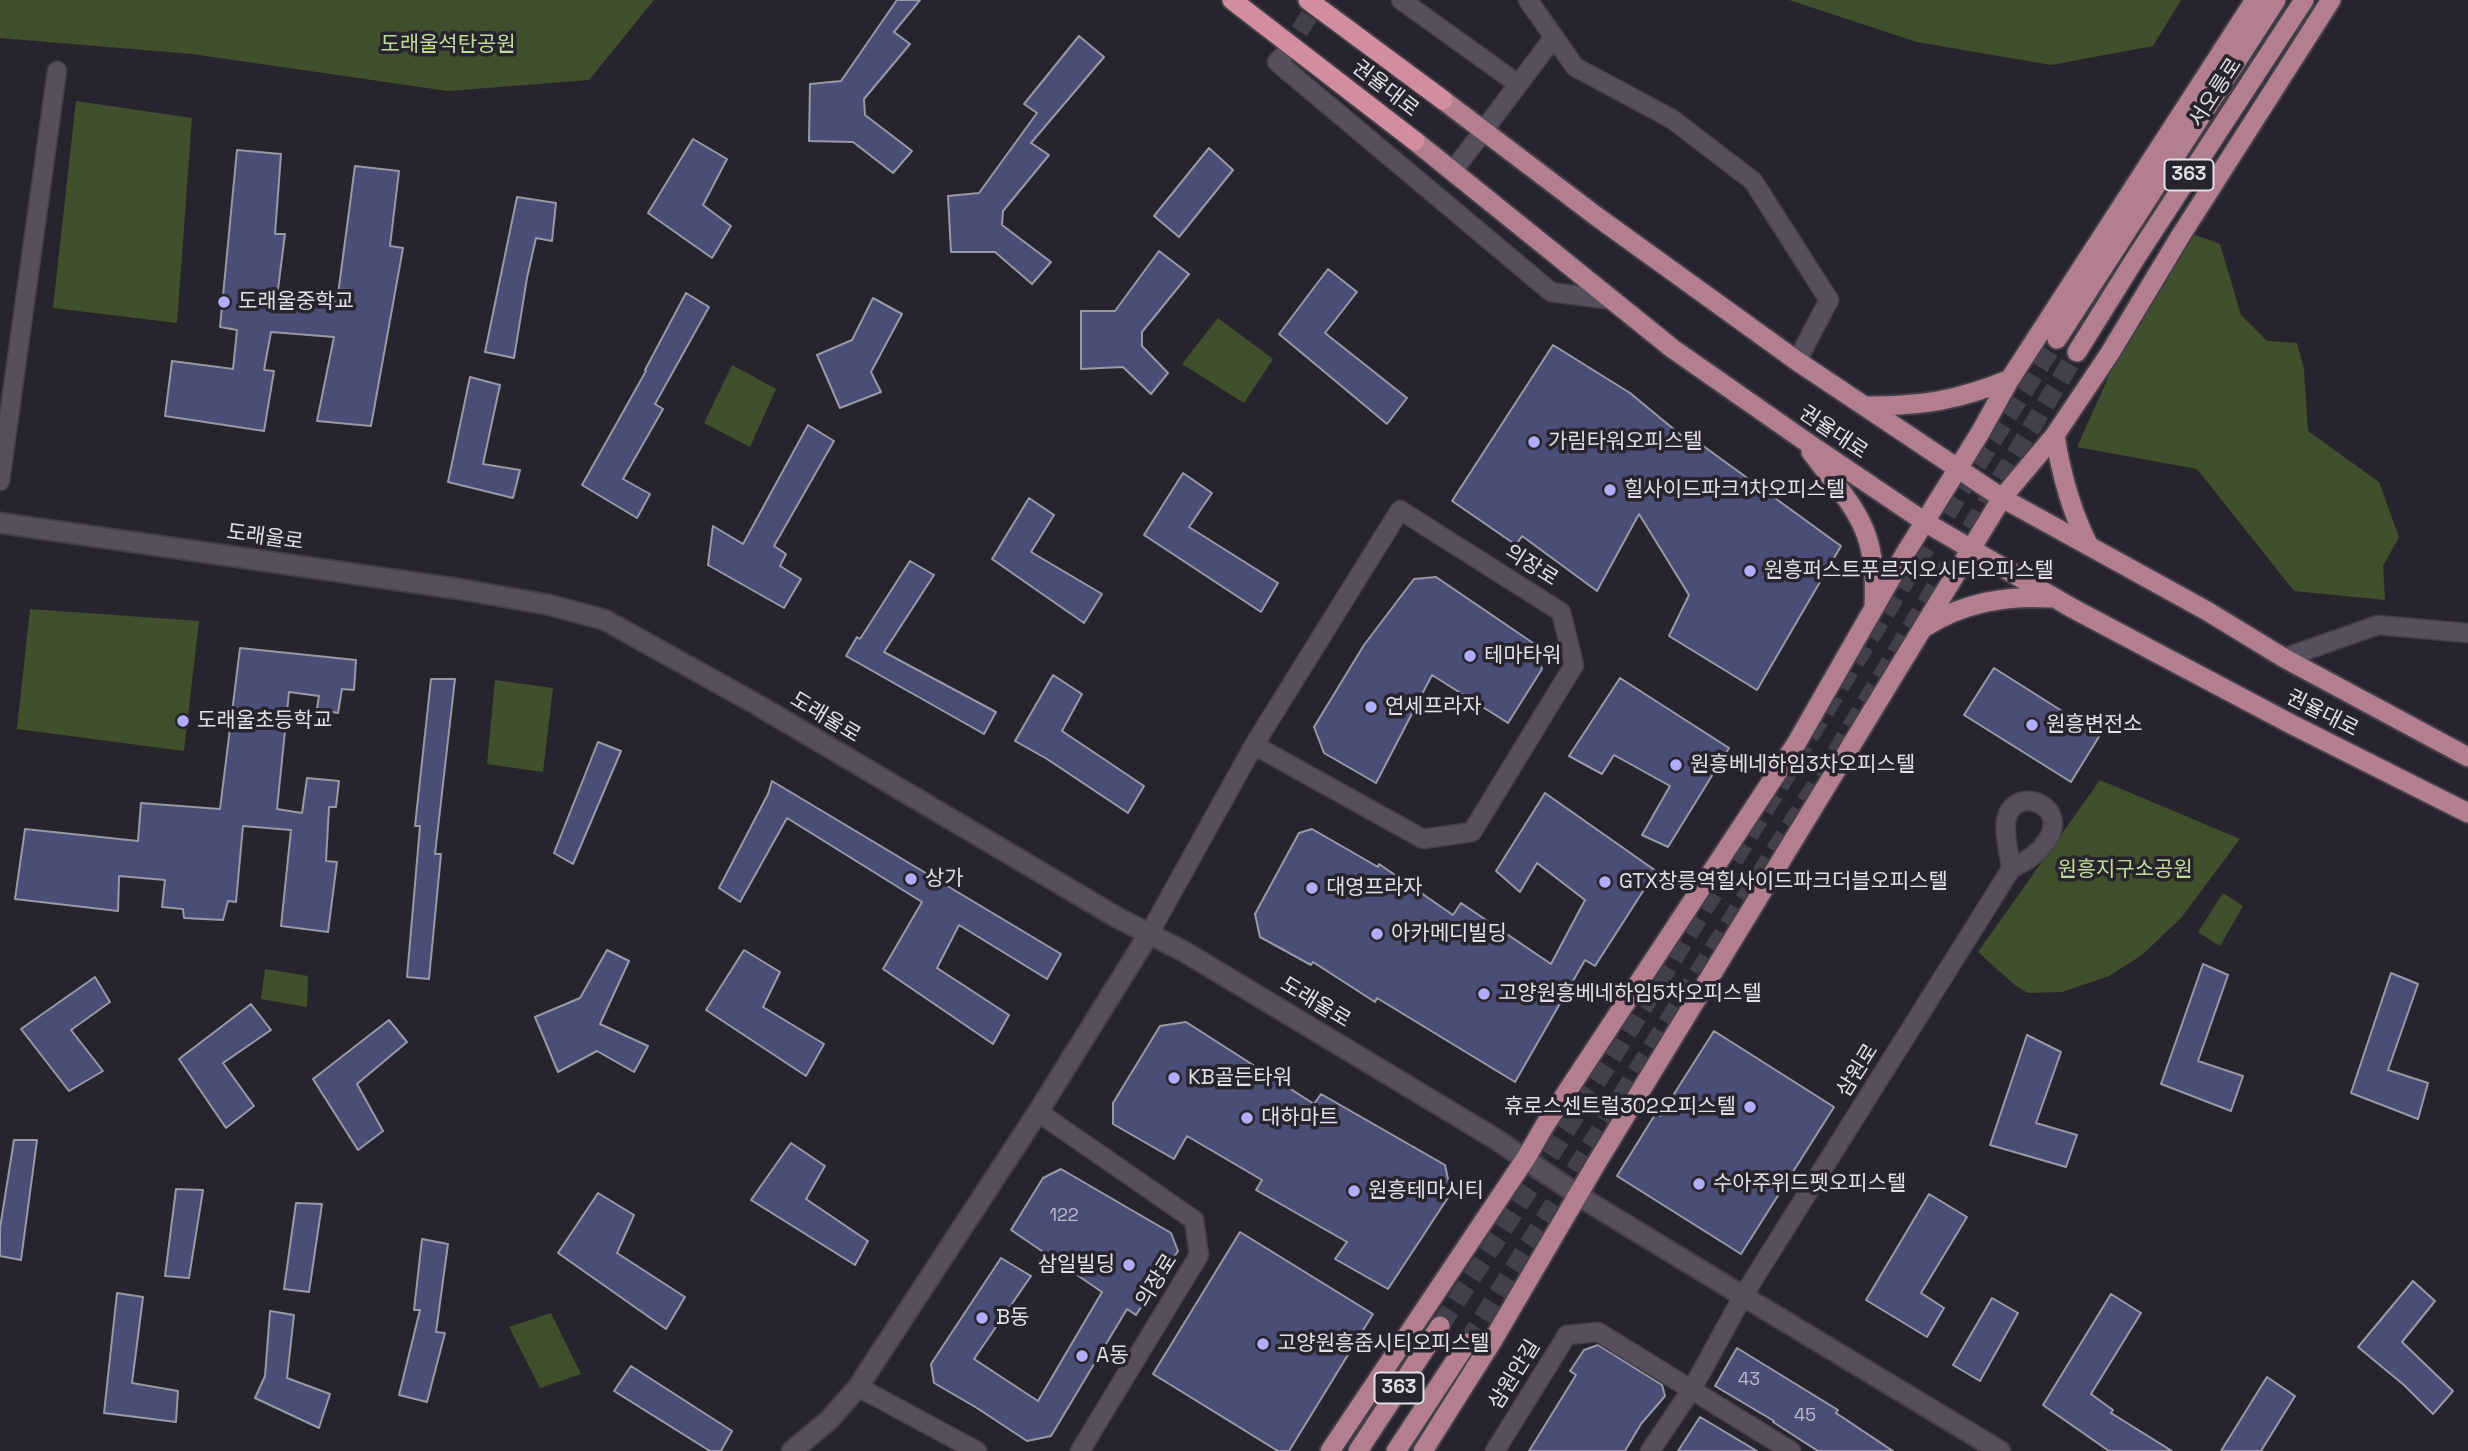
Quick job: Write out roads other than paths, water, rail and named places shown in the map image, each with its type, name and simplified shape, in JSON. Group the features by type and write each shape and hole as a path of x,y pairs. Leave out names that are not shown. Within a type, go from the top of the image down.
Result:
{"highway":[{"name":"권율대로","path":"1232,0 1415,141"},
{"name":"권율대로","path":"1308,0 1443,100"}],"main road":[{"path":"1330,1451 1526,1158 1545,1125 1796,744 2010,379 2255,0"},
{"name":"서오릉로","path":"2057,339 2276,0"},
{"name":"서오릉로","path":"2077,352 2304,0"},
{"path":"1423,1451 1493,1340 2002,498 2055,435 2110,353 2181,235 2331,0"},
{"name":"권율대로","path":"1443,100 1596,216 1797,360 2002,498 2207,611 2284,658 2466,755"},
{"name":"권율대로","path":"1415,141 1673,349 1925,522 2053,598 2468,814"},
{"path":"1864,407 1943,401 1977,393 2010,379"},
{"path":"2055,435 2064,481 2089,546"},
{"path":"1802,439 1850,503 1868,534 1875,579 1874,611"},
{"name":"도래울로","path":"0,523 459,589 550,605 605,620 756,704 1118,918 1185,951 1526,1158 1580,1194"},
{"path":"1922,630 1939,618 1974,605 2028,596 2053,598"},
{"path":"2436,799 2468,830"},
{"name":"의장로","path":"792,1451 829,1420 859,1387 1038,1112 1149,934"},
{"path":"1580,1194 1587,1201 2000,1451"},
{"name":"363","path":"1358,1451 1440,1326"},
{"name":"363","path":"1396,1451 1467,1343"}],"street":[{"path":"1401,0 1518,85"},
{"path":"1528,0 1575,67 1672,119 1753,181 1829,300 1797,360"},
{"path":"1453,171 1554,37"},
{"path":"1285,54 1277,62 1551,292 1613,300"},
{"path":"0,481 57,71"},
{"name":"의장로","path":"1149,934 1254,745 1400,510 1561,612 1574,665 1472,832 1423,839 1254,745"},
{"path":"2284,658 2378,625 2468,633"},
{"name":"삼원로","path":"1743,1296 2011,869"},
{"name":"의장로","path":"1038,1112 1194,1220 1199,1255 1080,1451"},
{"path":"1650,1451 1692,1388 1743,1296"},
{"name":"삼원안길","path":"1495,1451 1567,1335 1598,1332 1791,1451"},
{"path":"859,1387 977,1451"}],"tunnel":[{"path":"1285,54 1319,0"},
{"path":"1440,1326 1674,958 2057,339"},
{"path":"1467,1343 1825,771 2077,352"}],"place":[{"name":"도래울중학교","path":"224,302"},
{"name":"가림타워오피스텔","path":"1534,442"},
{"name":"힐사이드파크1차오피스텔","path":"1610,490"},
{"name":"원흥퍼스트푸르지오시티오피스텔","path":"1750,571"},
{"name":"테마타워","path":"1470,656"},
{"name":"연세프라자","path":"1371,707"},
{"name":"도래울초등학교","path":"183,721"},
{"name":"원흥변전소","path":"2032,725"},
{"name":"원흥베네하임3차오피스텔","path":"1676,765"},
{"name":"상가","path":"911,879"},
{"name":"GTX창릉역힐사이드파크더블오피스텔","path":"1605,882"},
{"name":"대영프라자","path":"1312,888"},
{"name":"아카메디빌딩","path":"1377,934"},
{"name":"고양원흥베네하임5차오피스텔","path":"1484,994"},
{"name":"KB골든타워","path":"1174,1078"},
{"name":"휴로스센트럴302오피스텔","path":"1750,1107"},
{"name":"대하마트","path":"1247,1118"},
{"name":"수아주위드펫오피스텔","path":"1699,1184"},
{"name":"원흥테마시티","path":"1354,1191"},
{"name":"삼일빌딩","path":"1129,1265"},
{"name":"B동","path":"982,1318"},
{"name":"고양원흥줌시티오피스텔","path":"1263,1344"},
{"name":"A동","path":"1082,1356"}],"park label":[{"name":"도래울석탄공원","path":"448,45"},
{"name":"원흥지구소공원","path":"2125,870"}]}
